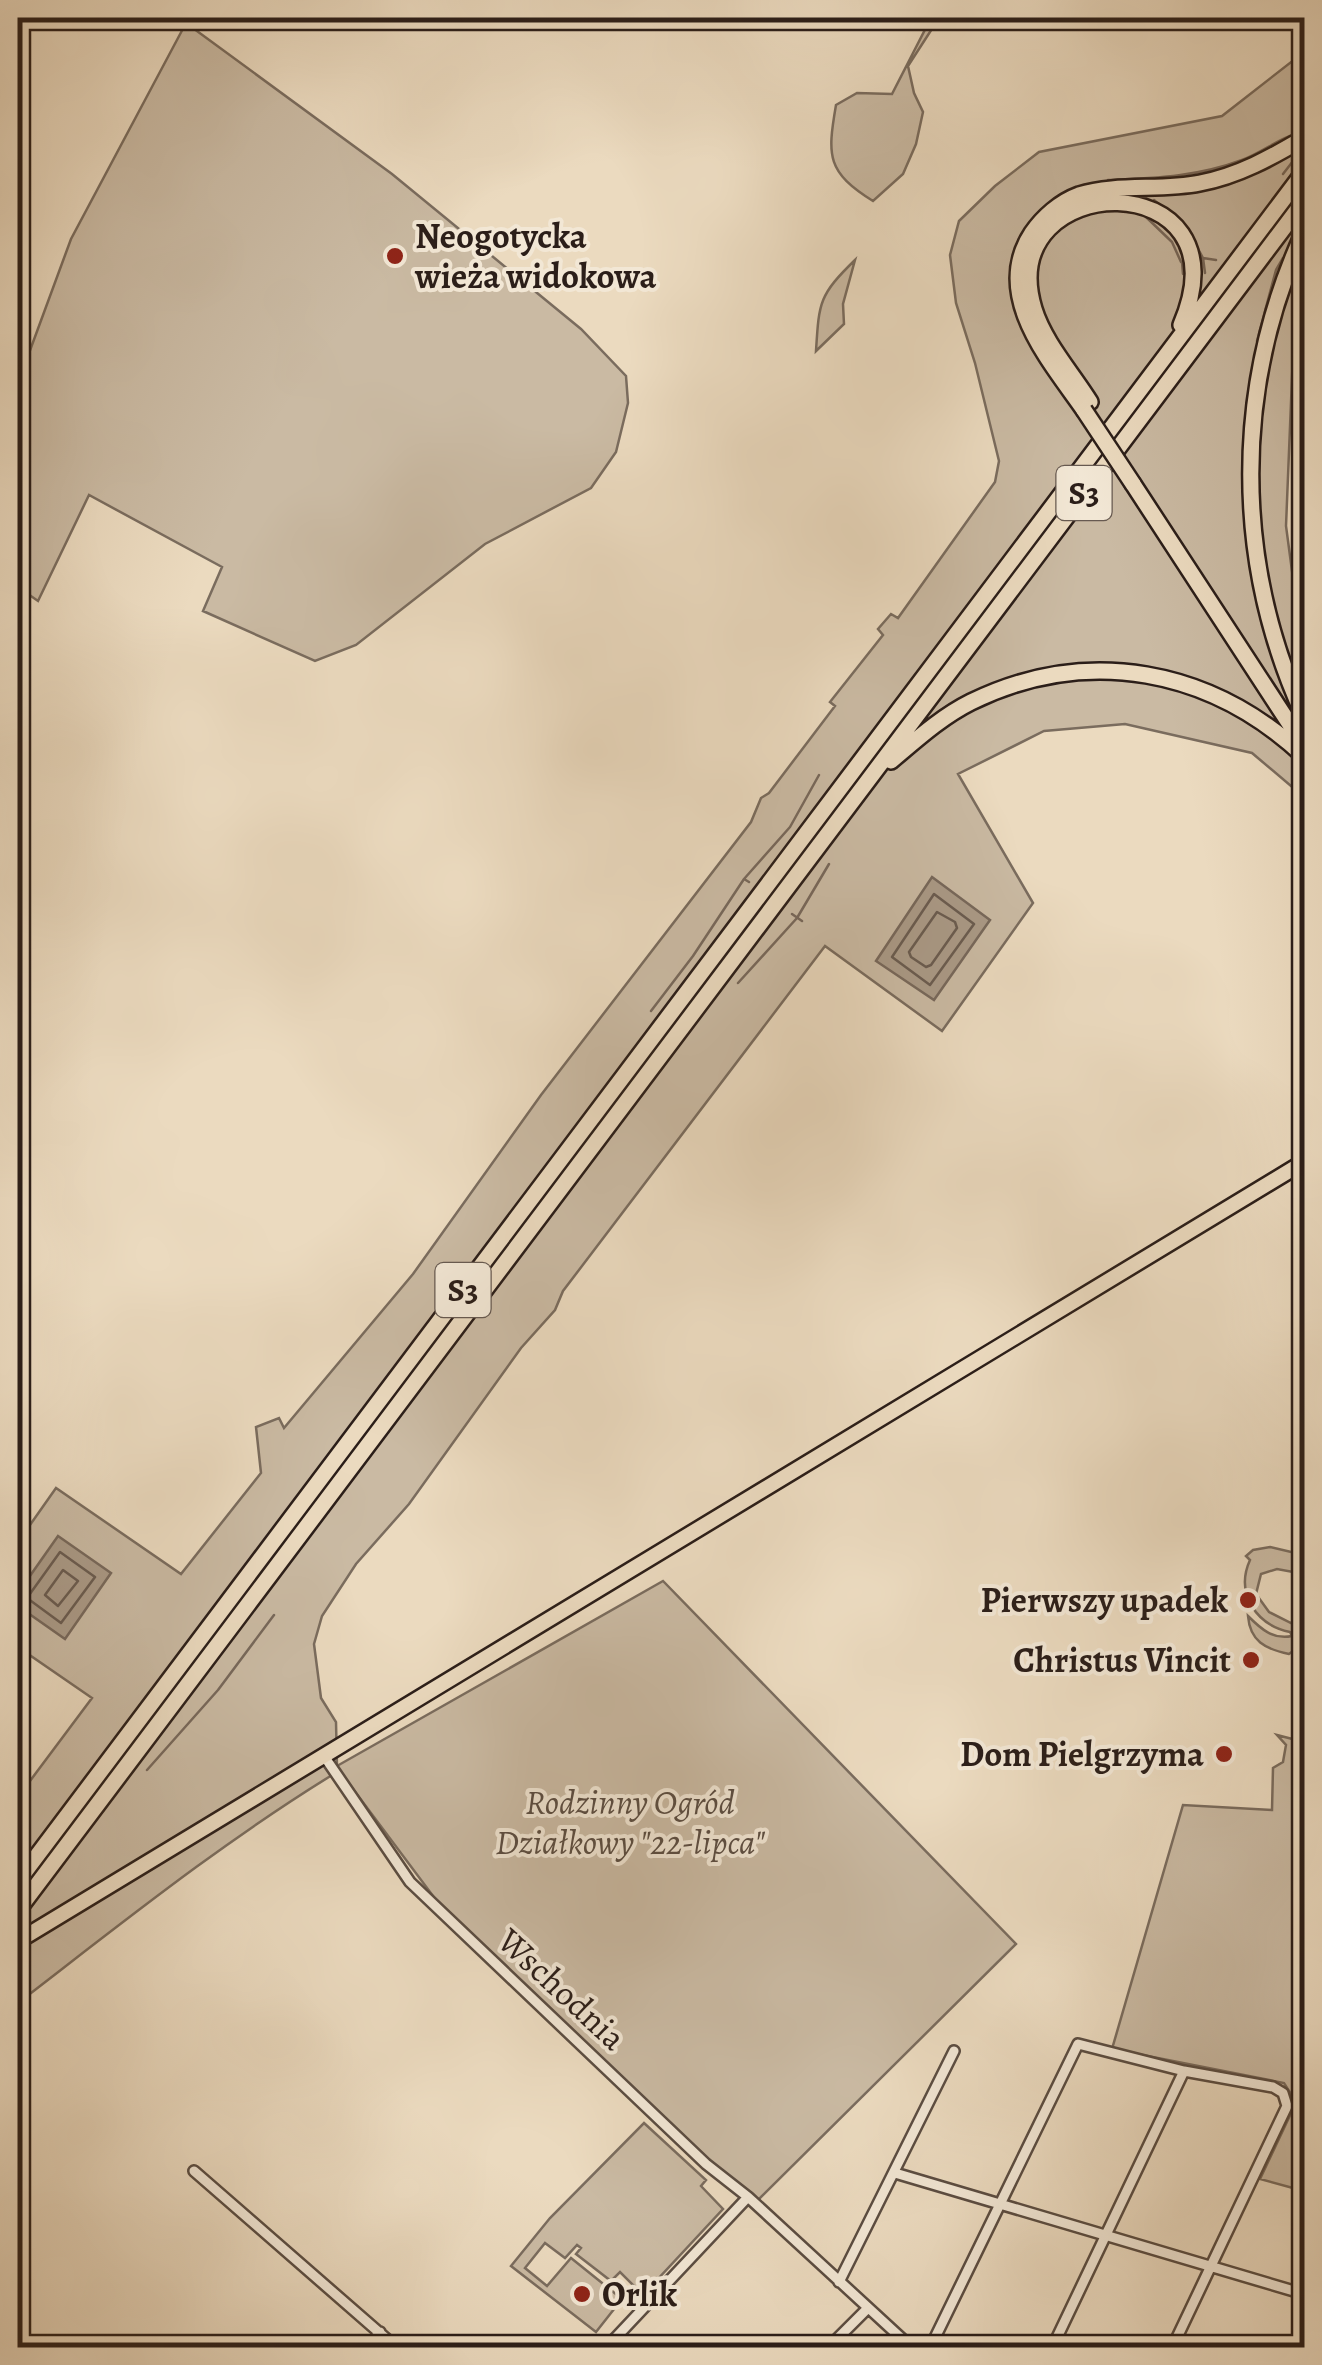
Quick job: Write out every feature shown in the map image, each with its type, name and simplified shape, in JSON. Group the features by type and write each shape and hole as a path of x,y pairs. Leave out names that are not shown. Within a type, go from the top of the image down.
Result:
{"highway":[{"path":"1304,138 1246,170 1203,183 1100,190 1076,196 1040,222 1026,241 1018,293 1035,338 1087,406 1304,727"},
{"name":"S3","path":"18,1881 1304,172"},
{"name":"S3","path":"18,1910 1304,201"},
{"path":"1087,406 1035,312 1030,290 1030,267 1036,247 1067,214 1100,202 1139,204 1170,222 1182,237 1194,268 1193,292 1169,352"},
{"path":"1304,232 1274,308 1255,391 1250,490 1252,534 1268,615 1304,716"},
{"path":"1136,480 1304,746"},
{"path":"865,784 933,726 972,702 1037,678 1074,672 1154,675 1196,686 1226,698 1261,720 1304,756"}],"main road":[{"path":"18,1941 1304,1162"}],"street":[{"name":"Wschodnia","path":"324,1756 420,1893 692,2152 748,2197 912,2348"},
{"path":"930,2348 1078,2044 1184,2071 1272,2086 1283,2093 1287,2106 1172,2348"},
{"path":"839,2282 954,2052"},
{"path":"1052,2348 1184,2071"},
{"path":"194,2171 397,2348"},
{"path":"896,2172 1304,2294"},
{"path":"606,2348 748,2197"},
{"path":"828,2348 868,2308"},
{"path":"366,2348 384,2336"}],"green space":[{"path":"931,18 939,18 908,66 923,112 916,144 903,174 873,201 847,181 834,162 836,105 857,93 892,94"},
{"path":"186,23 392,174 581,329 626,376 628,403 616,452 591,488 485,544 356,645 315,661 203,611 222,567 89,495 38,601 18,587 18,383 71,239"},
{"name":"Rodzinny Ogród Działkowy \"22-lipca\"","path":"1304,52 1304,320 1293,353 1286,526 1304,630 1304,797 1252,753 1125,724 1044,731 958,774 1033,903 942,1031 825,946 563,1291 555,1310 521,1348 409,1504 356,1564 322,1616 314,1644 321,1698 336,1722 337,1766 663,1581 1016,1944 754,2204 439,1904 338,1769 214,1854 18,2003 18,1797 92,1698 18,1647 18,1542 56,1488 181,1574 261,1473 256,1427 279,1418 284,1428 413,1274 541,1095 751,822 761,798 769,793 835,706 830,702 883,635 878,629 891,614 898,618 995,482 999,461 956,303 950,255 959,221 1039,152 1222,116"},
{"path":"855,260 843,304 844,324 816,351 823,300"},
{"path":"1270,1547 1304,1555 1304,1574 1277,1569 1261,1574 1256,1594 1269,1612 1291,1623 1304,1615 1304,1643 1289,1654 1260,1642 1249,1625 1248,1616 1273,1635 1292,1636 1258,1615 1247,1595 1250,1560 1246,1556 1253,1550"},
{"path":"1277,1735 1304,1742 1304,2191 1260,2179 1293,2109 1293,2097 1284,2083 1112,2049 1183,1805 1272,1810 1273,1768 1283,1762 1286,1745"},
{"path":"644,2123 706,2180 701,2186 723,2209 643,2295 620,2272 611,2281 576,2254 581,2248 577,2245 565,2258 545,2243 525,2268 547,2286 571,2258 622,2299 596,2332 511,2266 550,2218"}],"water":[{"path":"932,877 990,920 934,1000 876,961"},
{"path":"58,1536 111,1573 65,1639 18,1606 18,1593"}],"waterway":[{"path":"1108,180 1209,170 1248,157 1290,136"},
{"path":"1283,174 1298,150"},
{"path":"1154,200 1186,227 1203,258 1216,260"},
{"path":"1146,217 1172,242 1181,262"},
{"path":"1200,258 1205,273"},
{"path":"1257,341 1276,270 1283,258"},
{"path":"1182,262 1183,274"},
{"path":"1290,290 1301,264"},
{"path":"749,882 744,879 790,827 819,775"},
{"path":"738,983 797,918 829,864"},
{"path":"651,1011 744,879"},
{"path":"792,914 802,921"},
{"path":"147,1770 218,1690 274,1615"}],"place":[{"name":"Neogotycka wieża widokowa","path":"395,256"},
{"name":"Pierwszy upadek","path":"1248,1600"},
{"name":"Christus Vincit","path":"1251,1660"},
{"name":"Dom Pielgrzyma","path":"1224,1754"},
{"name":"Orlik","path":"582,2294"}]}
